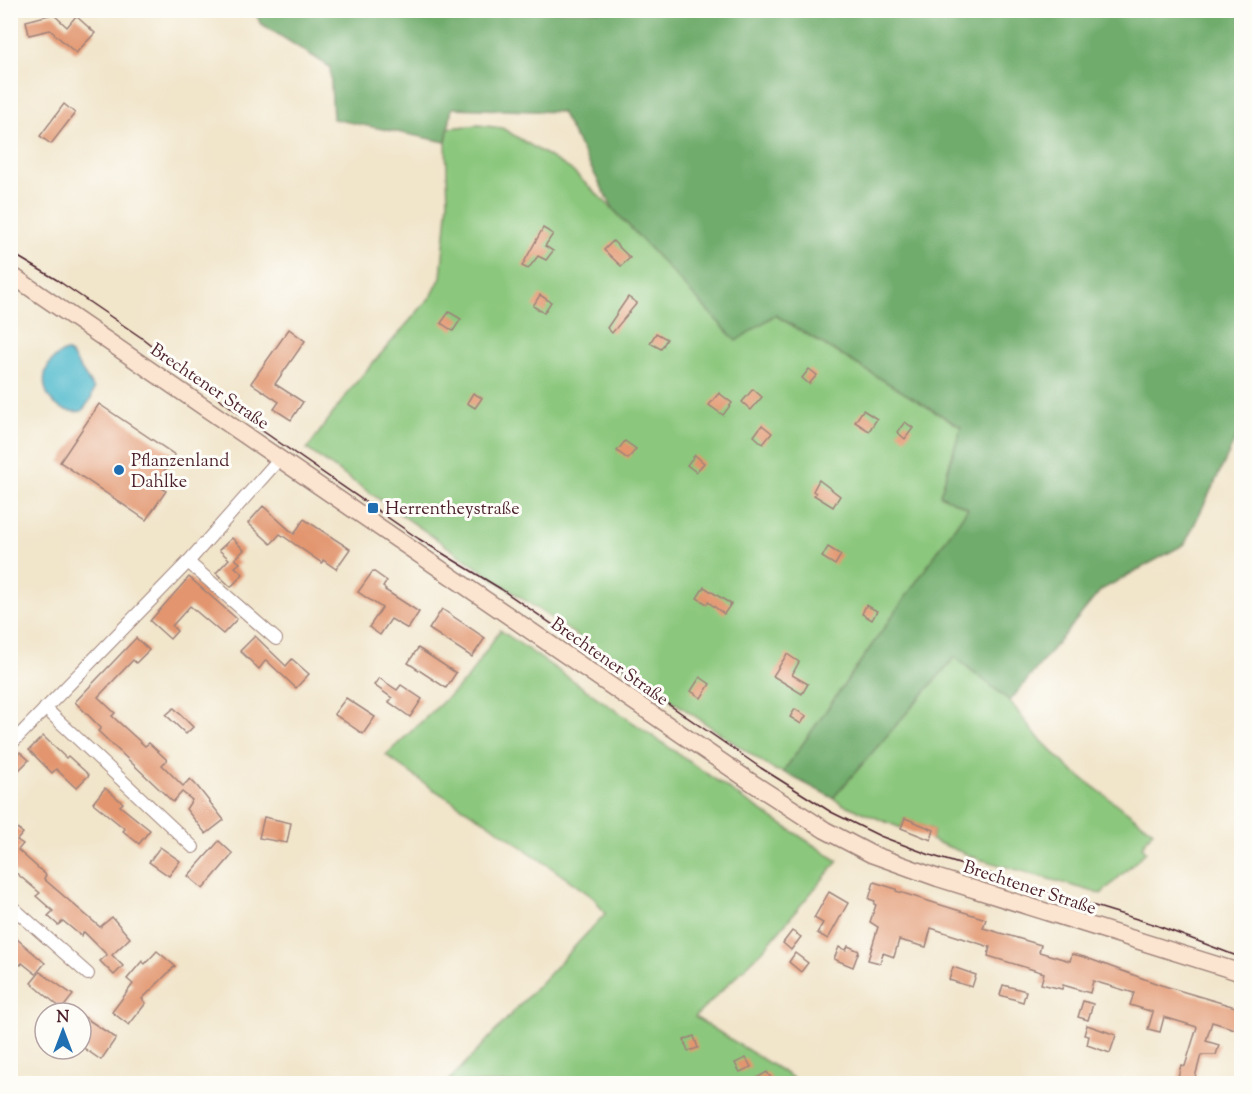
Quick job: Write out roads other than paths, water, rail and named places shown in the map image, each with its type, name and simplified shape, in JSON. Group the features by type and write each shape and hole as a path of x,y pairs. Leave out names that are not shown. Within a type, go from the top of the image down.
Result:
{"main road":[{"name":"Brechtener Straße","path":"10,274 754,784 825,830 871,854 938,878 1242,973"}],"street":[{"path":"10,745 188,562 280,458"},
{"path":"188,562 276,639"},
{"path":"45,708 193,847"},
{"path":"10,905 88,974"}],"water":[{"path":"66,351 71,354 94,389 91,399 82,411 69,411 58,406 50,399 46,389 47,368 54,358"}],"tram line":[{"path":"10,252 57,280 142,338 251,423 419,539 501,589 761,768 831,812 880,836 930,855 1153,924 1242,958"}],"place":[{"name":"Pflanzenland Dahlke","path":"119,470"},
{"name":"Herrentheystraße","path":"373,508"}]}
